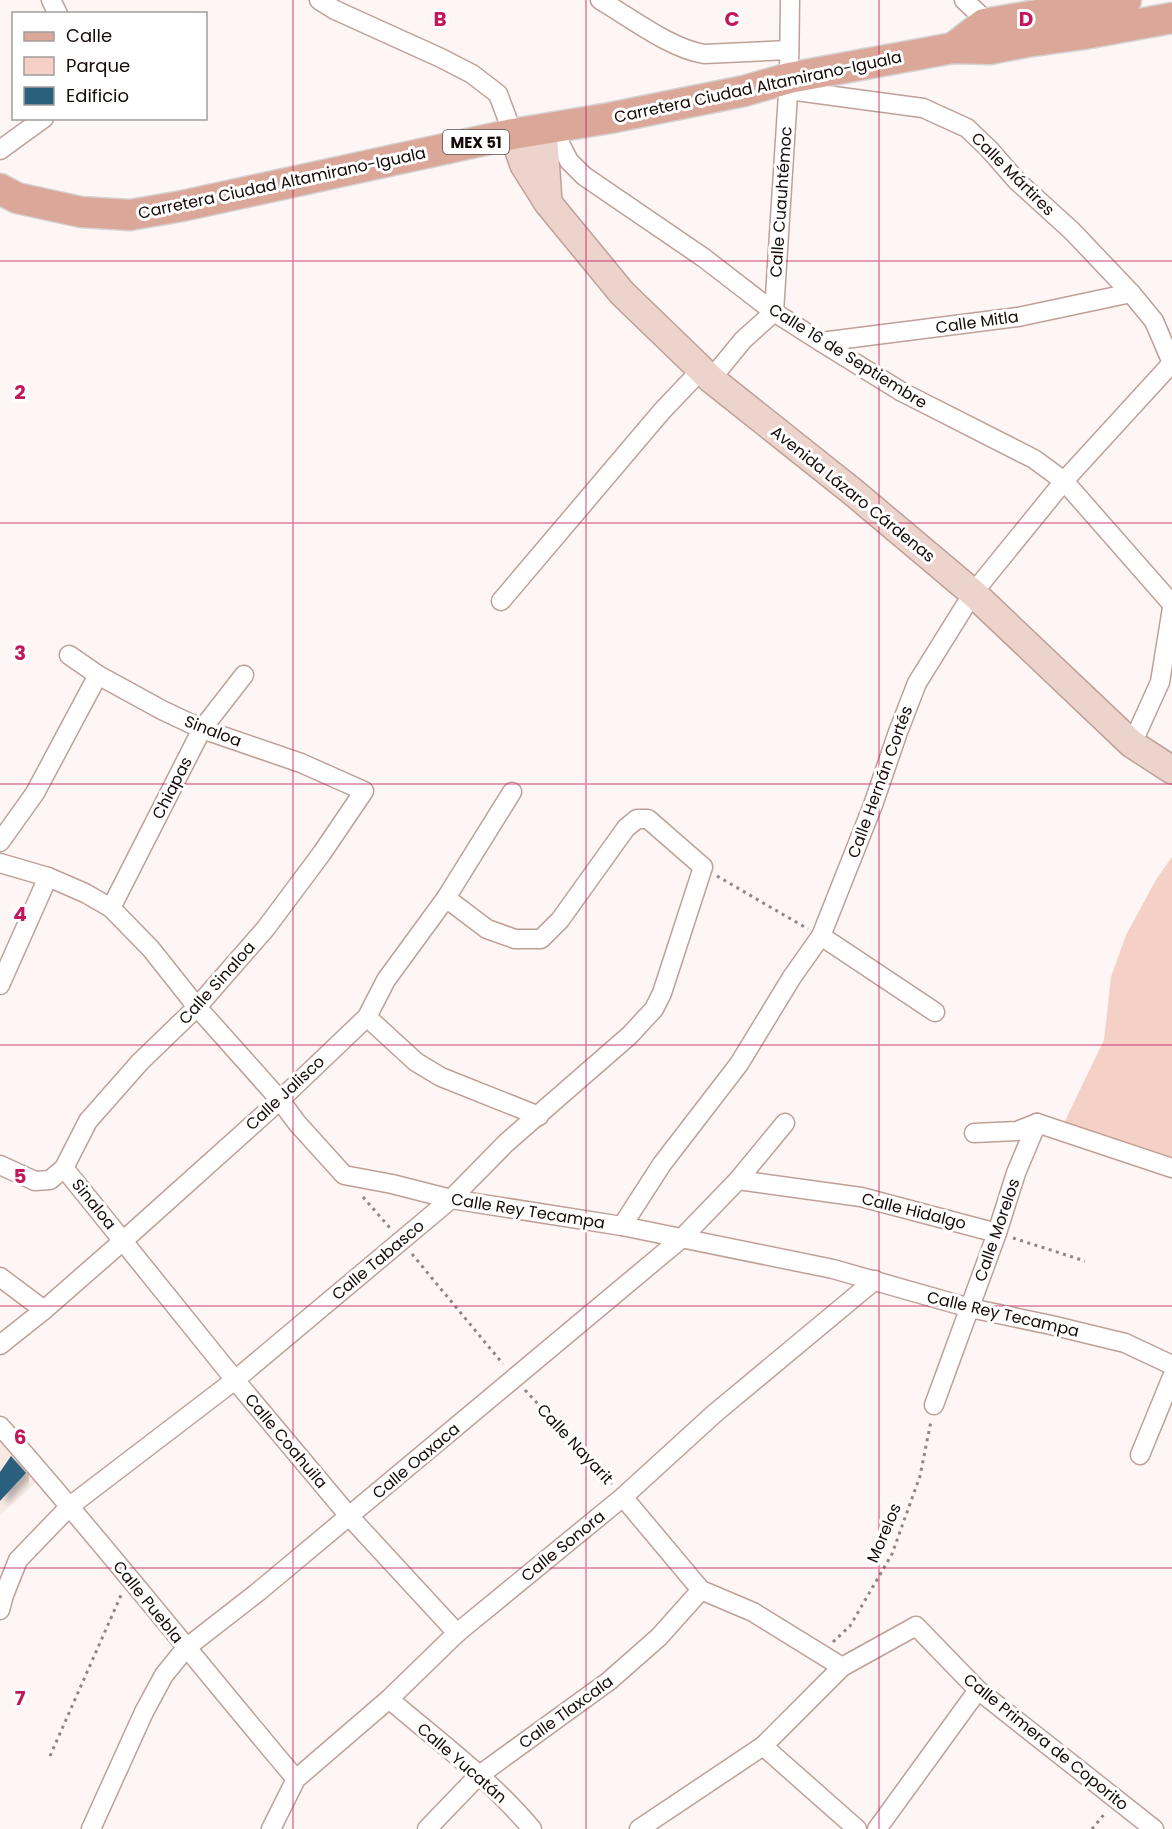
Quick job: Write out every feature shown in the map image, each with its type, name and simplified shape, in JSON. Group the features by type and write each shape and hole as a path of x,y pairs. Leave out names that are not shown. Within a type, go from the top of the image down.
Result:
{"main road":[{"name":"Carretera Ciudad Altamirano-Iguala","path":"0,189 17,198 81,212 130,215 182,206 513,134 744,91 789,73 953,48 1126,0"},
{"name":"Carretera Ciudad Altamirano-Iguala","path":"987,37 1172,18"},
{"path":"547,129 548,203"},
{"name":"Avenida Lázaro Cárdenas","path":"513,134 524,165 548,203 622,293 706,374 853,492 973,593 1132,744 1172,770"}],"street":[{"path":"319,0 338,5 472,74 498,94 513,134"},
{"name":"Calle Mártires","path":"600,0 621,6 677,46 692,52 789,73 923,108 967,128 1017,181 1072,231 1131,293 1154,321 1172,363"},
{"name":"Calle Cuauhtémoc","path":"774,312 789,73 790,0"},
{"path":"964,0 980,15 987,37"},
{"path":"0,150 41,120"},
{"name":"Calle 16 de Septiembre","path":"547,129 569,161 584,176 704,258 774,312 902,392 1034,459 1064,481 1172,606"},
{"name":"Calle Mitla","path":"821,342 1018,317 1131,293"},
{"path":"501,601 662,411 774,312"},
{"name":"Calle Hernán Cortés","path":"622,1226 662,1164 739,1064 792,977 821,936 873,805 917,683 973,593 1064,481 1172,363"},
{"path":"1132,744 1160,682 1172,606"},
{"name":"Sinaloa","path":"69,655 98,675 202,729 301,763 364,791"},
{"path":"0,842 35,793 98,675"},
{"name":"Chiapas","path":"111,908 202,729 244,675"},
{"name":"Calle Sinaloa","path":"64,1168 88,1121 140,1062 197,1007 266,928 322,853 364,791"},
{"name":"Calle Jalisco","path":"0,1345 124,1240 280,1100 367,1017 386,980 447,898 512,792"},
{"path":"447,898 487,929 515,939 541,939 560,920 626,828 637,819 648,819 703,867"},
{"path":"0,863 48,877 85,893 111,908 151,949 197,1007 344,1175"},
{"name":"Calle Tabasco","path":"0,1610 18,1560 70,1506 235,1380 451,1199 506,1143 630,1035 654,1009 662,993 703,867"},
{"path":"0,985 48,877"},
{"path":"821,936 935,1012"},
{"path":"367,1017 416,1062 441,1077 538,1116"},
{"name":"Calle Oaxaca","path":"91,1829 144,1712 164,1675 186,1648 258,1592 682,1238 738,1180 785,1123"},
{"path":"974,1133 1017,1131 1036,1123 1172,1168"},
{"name":"Calle Morelos","path":"934,1405 997,1233 1016,1173 1036,1123"},
{"path":"0,1165 35,1181 50,1180 64,1168"},
{"name":"Sinaloa","path":"64,1168 124,1240"},
{"name":"Calle Rey Tecampa","path":"344,1175 451,1199 622,1226 833,1269 970,1308 1125,1343 1172,1365"},
{"name":"Calle Hidalgo","path":"738,1180 861,1197 997,1233"},
{"name":"Calle Coahuila","path":"124,1240 235,1380 349,1516 457,1633"},
{"path":"0,1277 44,1310"},
{"name":"Calle Sonora","path":"271,1829 296,1779 389,1699 457,1633 623,1497 714,1414 874,1280"},
{"path":"1140,1455 1172,1377"},
{"name":"Calle Puebla","path":"0,1426 70,1506 296,1779"},
{"name":"Calle Nayarit","path":"623,1497 701,1590 753,1612 842,1667"},
{"name":"Calle Tlaxcala","path":"427,1829 478,1776 609,1681 659,1636 701,1590"},
{"name":"Calle Primera de Coporito","path":"842,1667 915,1626 978,1690 1154,1829"},
{"path":"639,1829 763,1746 842,1667"},
{"path":"877,1829 978,1690"},
{"name":"Calle Yucatán","path":"389,1699 516,1810 532,1829"},
{"path":"763,1746 857,1829"}],"path":[{"path":"703,867 821,936"},
{"name":"Calle Nayarit","path":"344,1175 515,1378 623,1497"},
{"path":"997,1233 1085,1261"},
{"name":"Morelos","path":"821,1653 850,1626 892,1554 920,1476 934,1405"},
{"path":"50,1756 129,1579"},
{"path":"1092,1829 1116,1799"}],"shaded area":[{"path":"0,1420 44,1475 0,1515"}],"green space":[{"path":"1172,857 1172,1163 1063,1125 1104,1040 1111,977 1126,935 1157,878"}],"building":[{"path":"11,1456 26,1473 0,1501 0,1472"}]}
